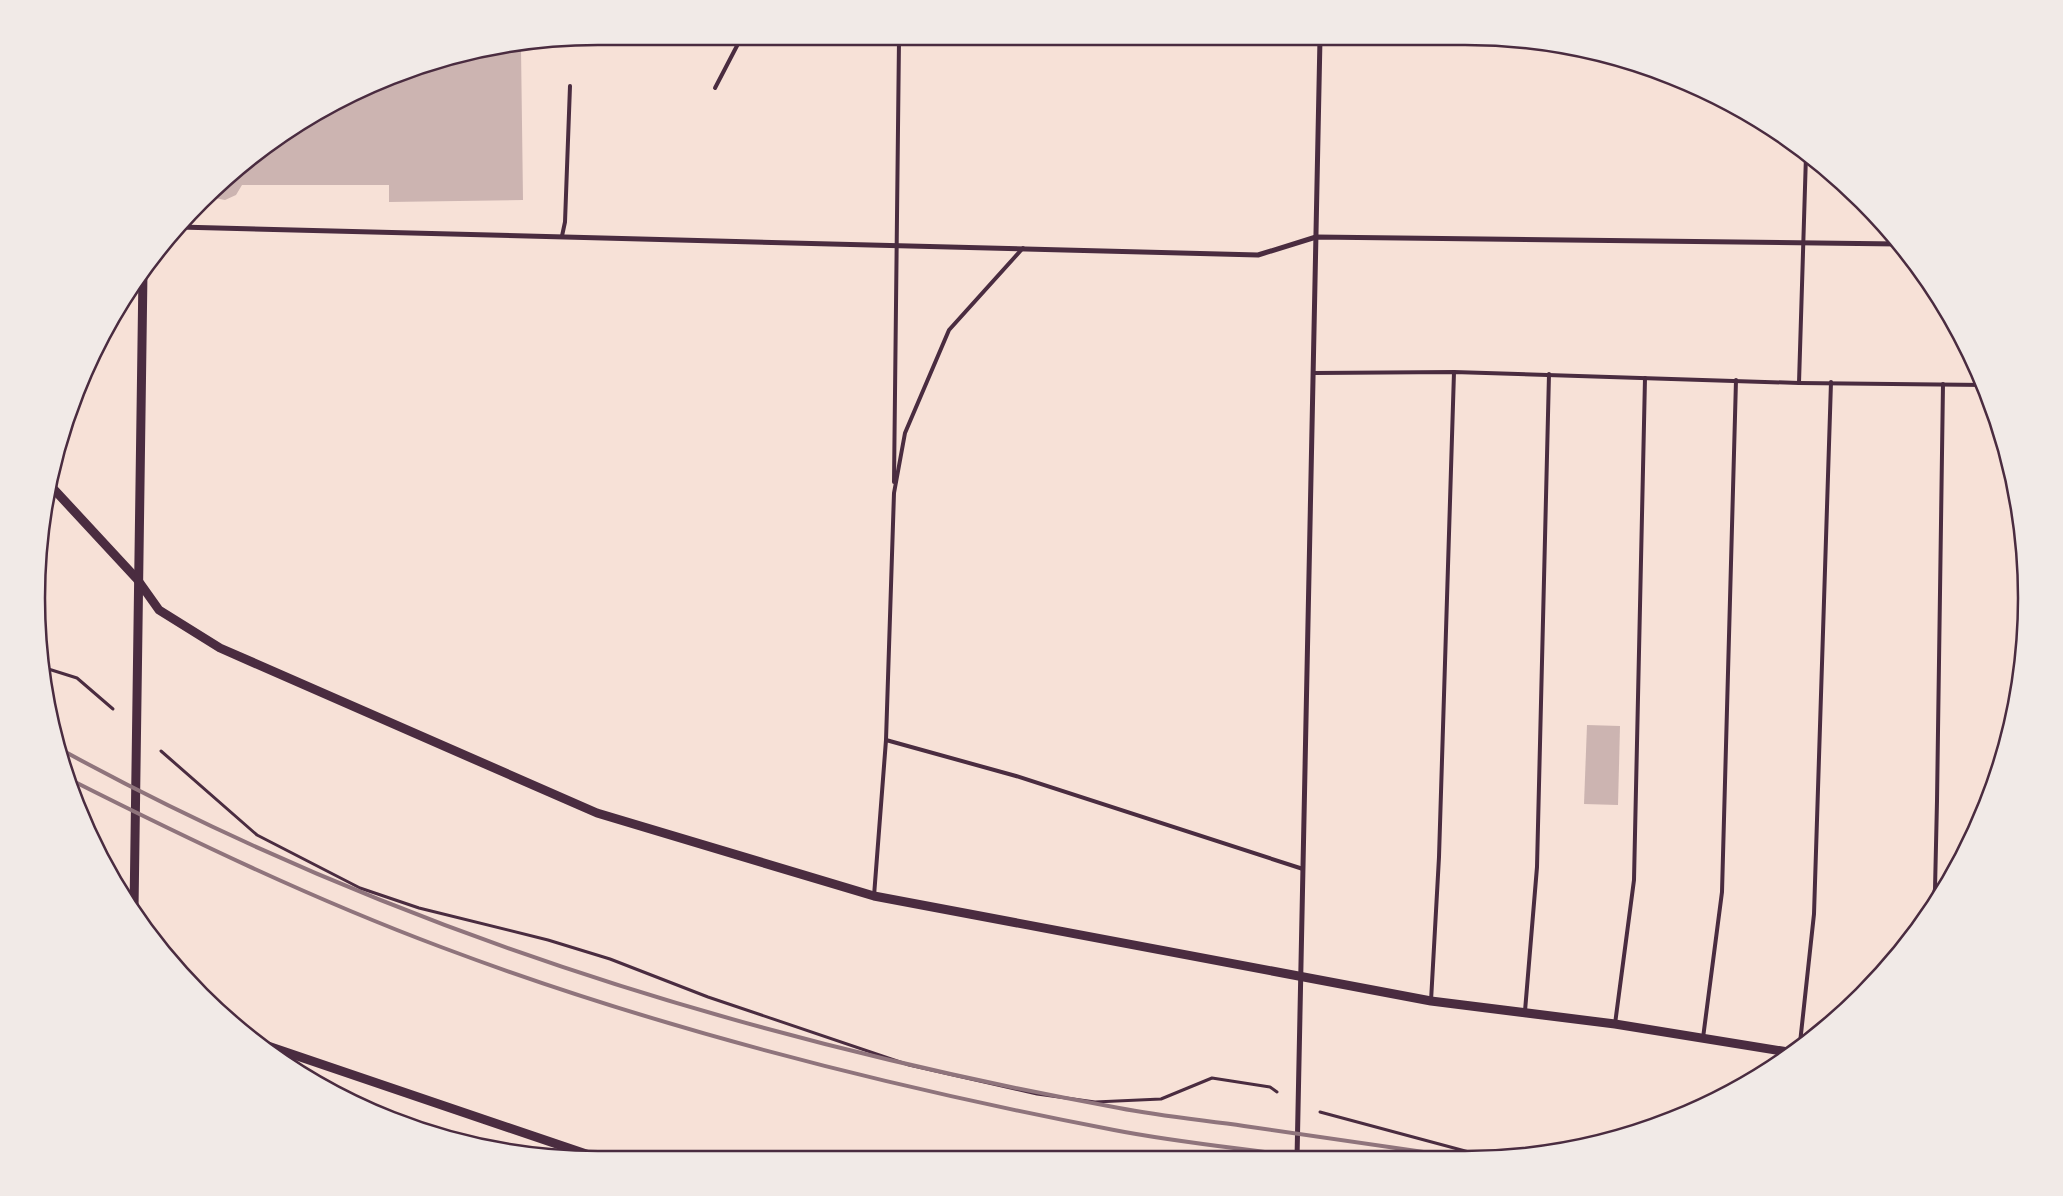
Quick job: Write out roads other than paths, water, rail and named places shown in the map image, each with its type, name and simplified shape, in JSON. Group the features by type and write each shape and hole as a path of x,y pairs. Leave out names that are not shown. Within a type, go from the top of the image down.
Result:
{"street":[{"path":"1297,1151 1300,1108 1298,1050 1302,976 1320,45"},
{"path":"188,227 1258,255 1316,237 1890,244"},
{"path":"134,899 137,579 143,284"},
{"path":"56,491 137,579 159,610 220,648 588,809 874,896 1431,1000 1615,1024 1782,1051"},
{"path":"279,1050 579,1150"}],"lane":[{"path":"715,88 737,45"},
{"path":"874,896 886,740 894,493 895,245 899,45"},
{"path":"562,236 565,222 570,86"},
{"path":"1799,383 1806,162"},
{"path":"894,493 905,433 948,330 1023,248"},
{"path":"1431,1000 1439,847 1454,372"},
{"path":"1314,373 1454,372 1799,383 1975,385"},
{"path":"1525,1013 1537,867 1549,374"},
{"path":"1615,1024 1634,880 1645,378"},
{"path":"1703,1038 1722,892 1736,380"},
{"path":"1801,1038 1814,914 1831,382"},
{"path":"1934,891 1937,801 1943,384"},
{"path":"886,740 1016,776 1303,869"}],"railway":[{"path":"67,753 185,813 312,872 442,924 574,971 709,1012 844,1049 981,1081 1165,1116 1417,1151"},
{"path":"77,783 299,889 393,929 523,977 606,1004 773,1053 943,1094 1139,1135 1256,1151"}]}
